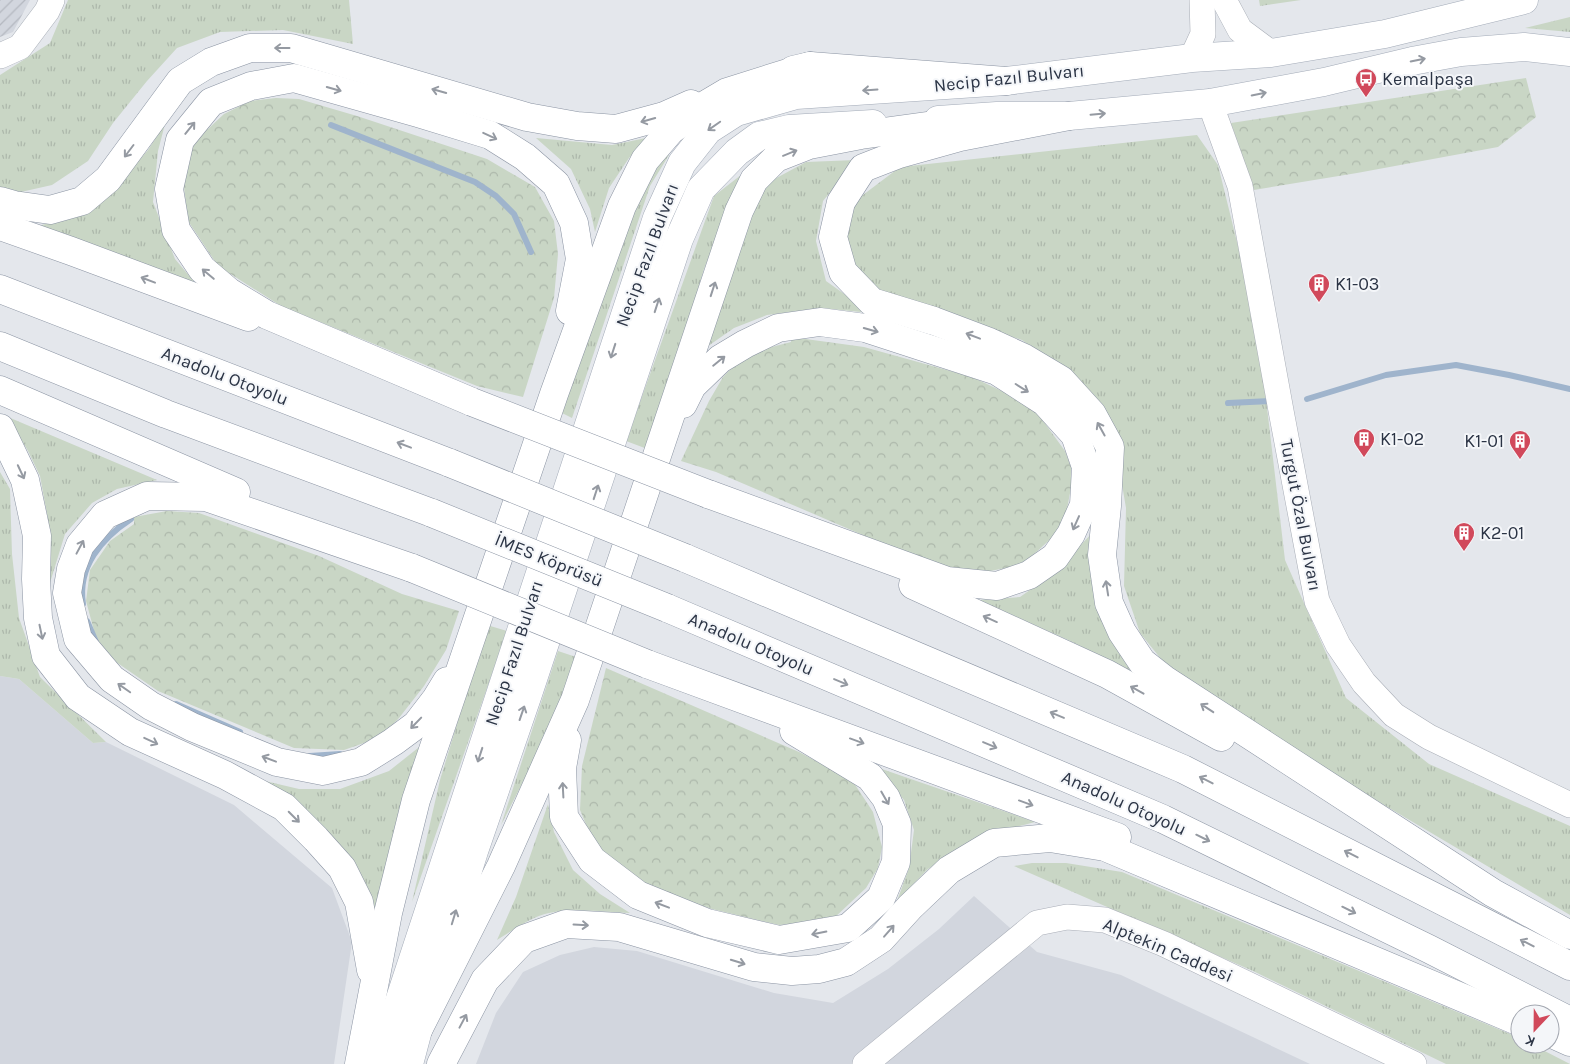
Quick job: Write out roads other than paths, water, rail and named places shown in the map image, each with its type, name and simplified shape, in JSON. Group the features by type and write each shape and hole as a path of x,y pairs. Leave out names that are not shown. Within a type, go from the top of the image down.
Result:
{"main road":[{"path":"0,56 20,47 47,11 52,0"},
{"path":"1192,58 1204,34 1202,0"},
{"path":"1224,0 1240,30 1271,52"},
{"name":"Necip Fazıl Bulvarı","path":"380,1064 657,218 682,163 708,130 736,112 796,95 1006,81 1192,58 1271,52 1385,34 1524,0"},
{"name":"Necip Fazıl Bulvarı","path":"409,1064 474,851 679,239 701,189 737,152 759,136 789,129 997,116 1070,116 1210,103 1324,82 1412,61 1460,52 1524,47 1570,52"},
{"path":"0,201 50,210 82,200 108,179 180,81 211,62 250,48 291,48 526,117 577,126 616,129 664,116 731,85 810,66 1006,81"},
{"path":"359,1064 388,913 416,800 554,394 622,206 645,160 670,130 700,108 727,92 810,66"},
{"path":"472,402 267,314 229,292 202,269 176,230 169,188 180,140 211,102 251,86 294,78 490,135 525,157 556,184 574,224 580,259 554,394"},
{"name":"Turgut Özal Bulvarı","path":"1210,103 1240,186 1318,601 1338,645 1364,683 1394,714 1429,737 1570,805"},
{"path":"418,1030 501,866 576,700 739,211 754,180 776,158 809,145 861,135 997,116"},
{"path":"1070,116 960,137 899,154 863,168 841,202 832,237 843,272 872,302 934,321 987,341 1024,358 1061,380 1092,414 1110,447 1102,555 1110,604 1122,632 1142,662 1165,680 1493,893 1570,935"},
{"path":"0,226 472,402 708,494 947,581 997,586 1029,575 1055,557 1071,534 1084,505 1086,467 1075,435 1045,402 997,371 865,328 820,322 778,328 720,358 692,386 656,460"},
{"name":"Anadolu Otoyolu","path":"0,289 450,463 685,558 1183,769 1570,966"},
{"name":"İMES Köprüsü","path":"0,346 166,414 432,512 667,608"},
{"path":"0,390 412,568 647,664 1101,830 1350,936 1510,1015"},
{"path":"0,428 25,480 37,536 36,579 38,618 46,656 78,697 130,732 225,775 284,806 342,868 359,902 371,972 359,1064"},
{"path":"708,494 1012,629 1107,674 1439,858"},
{"path":"412,568 206,497 147,496 105,515 80,545 71,569 67,593 78,640 112,679 150,706 192,727 277,762 323,771 361,762 416,725 436,699 472,639"},
{"name":"Anadolu Otoyolu","path":"667,608 1163,818 1429,948 1570,1021"},
{"path":"576,700 562,768 564,816 592,860 638,895 707,923 779,940 848,928 881,898 896,862 897,824 886,798 870,777 798,733 647,664"},
{"path":"441,1064 485,980 524,938 566,924 619,927 754,967 792,971 819,969 846,962 881,940 910,907 949,870 994,843 1050,838 1105,847 1510,1016"},
{"name":"Alptekin Caddesi","path":"865,1064 1037,923 1067,917 1105,920 1164,944 1414,1064"}],"waterway":[{"path":"331,125 475,182 496,196 514,214 531,252"},
{"path":"1307,399 1386,375 1456,365 1570,389"},
{"path":"1228,403 1271,401"},
{"path":"83,604 84,578 94,555 110,535 131,519"},
{"path":"87,621 96,642"},
{"path":"176,704 240,732"},
{"path":"310,756 340,754"}],"place":[{"name":"Kemalpaşa","path":"1366,98"},
{"name":"K1-03","path":"1319,303"},
{"name":"K1-02","path":"1364,458"},
{"name":"K1-01","path":"1520,460"},
{"name":"K2-01","path":"1464,552"}]}
